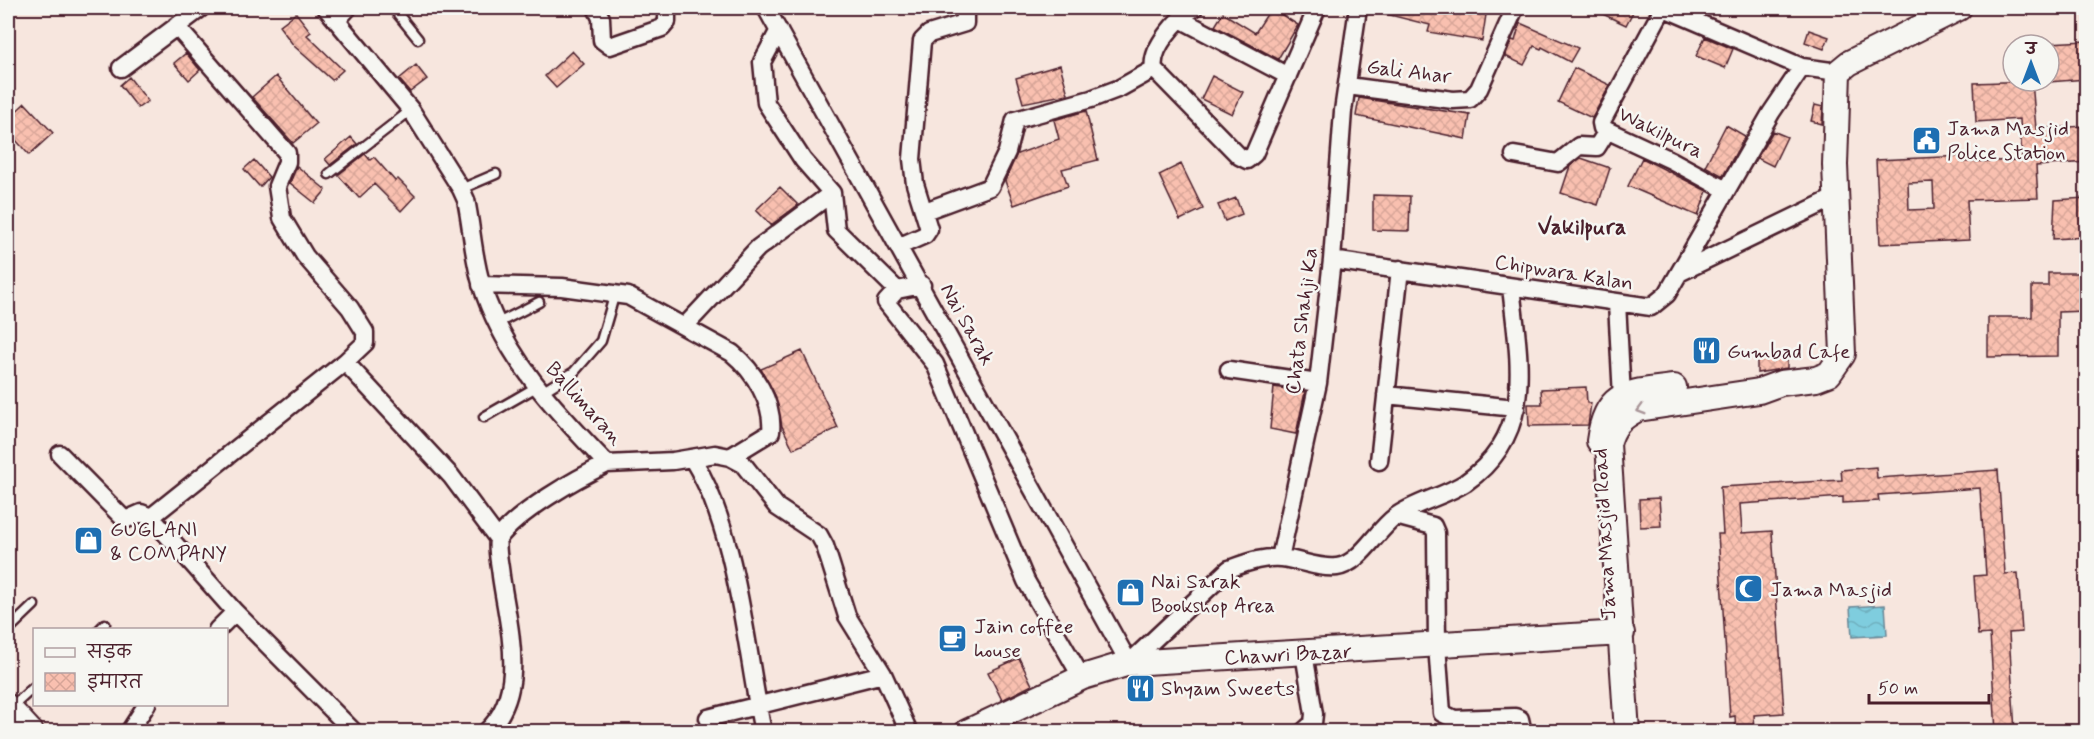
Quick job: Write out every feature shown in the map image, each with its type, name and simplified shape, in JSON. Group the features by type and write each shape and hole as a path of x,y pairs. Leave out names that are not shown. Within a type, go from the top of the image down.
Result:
{"street":[{"path":"121,68 201,8"},
{"path":"596,8 601,18 602,40 610,46 664,27 667,22 667,8"},
{"name":"Nai Sarak","path":"766,8 922,285 1129,663"},
{"path":"900,246 927,232 929,225 915,184 912,159 920,48 922,41 929,34 965,23 965,8"},
{"path":"1154,69 1156,51 1180,19 1194,8"},
{"path":"1154,69 1239,156 1247,160 1254,154 1317,8"},
{"name":"Chata Shahji Ka","path":"1280,558 1318,383 1332,260 1343,111 1358,8"},
{"name":"Gali Ahar","path":"1348,86 1453,100 1470,99 1479,89 1515,8"},
{"path":"1664,8 1802,67 1838,72 1849,63 1959,8"},
{"name":"Wakilpura","path":"1664,8 1601,123 1602,128 1671,160 1726,190"},
{"name":"Ballimaran","path":"337,12 411,110 461,189 469,215 481,285 496,324 556,411 607,464 692,458 715,454 730,457"},
{"path":"1180,19 1288,76"},
{"path":"151,517 345,362 364,343 365,332 350,308 305,256 282,218 277,186 287,162 287,153 176,26"},
{"path":"779,30 762,62 765,103 803,160 832,193 836,230 897,290"},
{"name":"Chipwara Kalan","path":"1332,260 1650,307 1667,294 1726,190 1802,67"},
{"path":"925,211 990,187 1007,152 1015,120 1091,99 1120,88 1154,69"},
{"name":"Jama Masjid Road","path":"1627,732 1597,462 1605,411 1622,397 1633,392 1726,381 1780,383 1816,379 1829,374 1843,354 1835,153 1838,72"},
{"path":"1514,155 1558,163 1579,146 1598,146 1607,131"},
{"path":"685,326 758,249 832,193"},
{"path":"1679,273 1836,197"},
{"path":"1379,461 1400,269"},
{"path":"481,285 562,287 628,296 732,353 746,365 770,409 771,432 730,457"},
{"path":"922,285 897,290 886,302 935,364 997,518 1026,581 1082,678"},
{"path":"1129,663 1229,569 1250,561 1280,558 1338,567 1353,560 1396,516 1464,484 1492,461 1510,430 1519,393 1519,357 1511,287"},
{"path":"1617,303 1622,397"},
{"path":"345,362 451,476 498,538 513,664 509,698 500,719 486,732"},
{"path":"1228,370 1318,383"},
{"name":"Jama Masjid Road","path":"1614,732 1615,634 1608,444 1612,428 1624,416 1638,409 1759,391 1780,383"},
{"path":"1386,395 1516,408"},
{"path":"60,454 125,520 141,513 151,517 235,612 354,732"},
{"path":"730,457 743,464 777,507 819,535 825,546 847,616 883,674 909,732"},
{"path":"692,458 706,480 720,517 762,732"},
{"path":"498,538 515,521 580,476 607,464"},
{"path":"1396,516 1424,521 1433,526 1436,533 1437,645 1442,714 1454,718 1515,717 1520,719 1523,732"},
{"path":"219,628 235,612"},
{"name":"Chawri Bazar","path":"967,732 1082,678 1129,663 1615,634"},
{"path":"1303,732 1313,723 1314,714 1304,653"},
{"path":"708,718 883,674"},
{"path":"129,732 146,706"},
{"path":"8,708 31,732"}],"lane":[{"path":"393,8 418,39"},
{"path":"329,174 411,110"},
{"path":"461,189 496,174"},
{"path":"484,417 574,372 602,341 615,293"},
{"path":"496,324 539,302"},
{"path":"8,630 34,605"},
{"path":"8,708 33,688"}],"water":[{"path":"1885,605 1887,635 1852,637 1850,607"}],"building":[{"path":"1271,8 1298,25 1278,59 1215,26 1223,13 1255,33"},
{"path":"1379,8 1487,8 1482,41 1428,32 1430,25 1378,12"},
{"path":"1590,8 1635,8 1626,25"},
{"path":"296,13 311,32 307,35 343,70 332,80 294,46 279,26"},
{"path":"1520,23 1578,48 1570,62 1542,47 1541,49 1534,46 1524,65 1505,56 1512,40 1515,41"},
{"path":"1809,30 1829,37 1824,49 1805,42"},
{"path":"1705,37 1733,49 1725,68 1696,56"},
{"path":"2086,41 2086,79 2061,81 2061,42"},
{"path":"572,51 584,64 556,88 545,76"},
{"path":"186,53 200,70 189,80 174,63"},
{"path":"416,65 427,79 410,92 399,79"},
{"path":"1060,65 1068,94 1023,103 1016,78"},
{"path":"1574,68 1610,85 1592,118 1558,102"},
{"path":"276,76 316,124 293,143 252,97"},
{"path":"1212,76 1243,92 1232,114 1201,99"},
{"path":"129,77 148,101 138,108 120,85"},
{"path":"2001,82 2001,93 2033,93 2036,129 2086,126 2086,162 2036,166 2038,198 1967,200 1969,240 1880,244 1876,160 1965,156 1965,162 2022,160 2020,119 1976,122 1974,83","holes":["1933,182 1934,209 1909,210 1908,183"]},
{"path":"1359,98 1470,115 1466,139 1356,116"},
{"path":"25,103 53,133 29,155 8,131 8,119"},
{"path":"1815,105 1823,107 1822,124 1811,121"},
{"path":"1086,111 1098,160 1062,169 1068,186 1014,205 1005,181 1017,154 1059,139 1054,120"},
{"path":"1726,125 1745,136 1723,176 1705,166"},
{"path":"1773,131 1787,137 1773,166 1757,158"},
{"path":"351,137 357,144 330,165 325,159"},
{"path":"365,154 370,160 374,157 395,181 398,179 415,196 401,211 374,184 359,198 338,175"},
{"path":"1581,158 1610,168 1598,205 1561,193 1570,166"},
{"path":"1642,158 1707,191 1698,216 1628,186"},
{"path":"254,160 269,177 260,187 244,169"},
{"path":"1181,164 1203,209 1180,220 1159,175"},
{"path":"297,166 326,190 315,203 290,183"},
{"path":"780,187 798,205 771,225 756,210"},
{"path":"1373,195 1410,196 1409,231 1373,230"},
{"path":"1236,198 1242,214 1225,221 1218,205"},
{"path":"2086,198 2086,237 2053,239 2055,200"},
{"path":"2048,273 2086,273 2086,311 2058,312 2058,356 1988,357 1988,317 2032,317 2032,286 2048,286"},
{"path":"802,351 838,428 793,449 782,426 775,395 761,369"},
{"path":"1757,357 1787,358 1787,368 1757,373"},
{"path":"1274,387 1305,392 1296,434 1270,429"},
{"path":"1586,387 1587,403 1591,403 1588,425 1529,426 1528,404 1542,404 1541,389"},
{"name":"Jama Masjid","path":"1876,467 1877,478 1998,470 2005,574 2018,573 2022,632 2009,633 2015,732 1996,732 1990,634 1978,635 1974,576 1986,575 1980,488 1878,495 1879,501 1843,503 1843,497 1740,504 1742,533 1772,531 1784,713 1754,715 1755,732 1736,732 1735,716 1730,717 1718,534 1723,534 1720,487 1842,480 1841,470"},
{"path":"1659,498 1661,526 1640,527 1639,499"},
{"path":"1019,658 1032,685 1002,700 988,672"}],"place":[{"name":"Jama Masjid Police Station","path":"1926,140"},
{"name":"Gumbad Cafe","path":"1706,351"},
{"name":"GUGLANI & COMPANY","path":"89,541"},
{"name":"Jama Masjid","path":"1749,589"},
{"name":"Nai Sarak Bookshop Area","path":"1130,593"},
{"name":"Jain coffee house","path":"953,638"},
{"name":"Shyam Sweets","path":"1140,688"}],"district":[{"name":"Vakilpura","path":"1582,226"}]}
